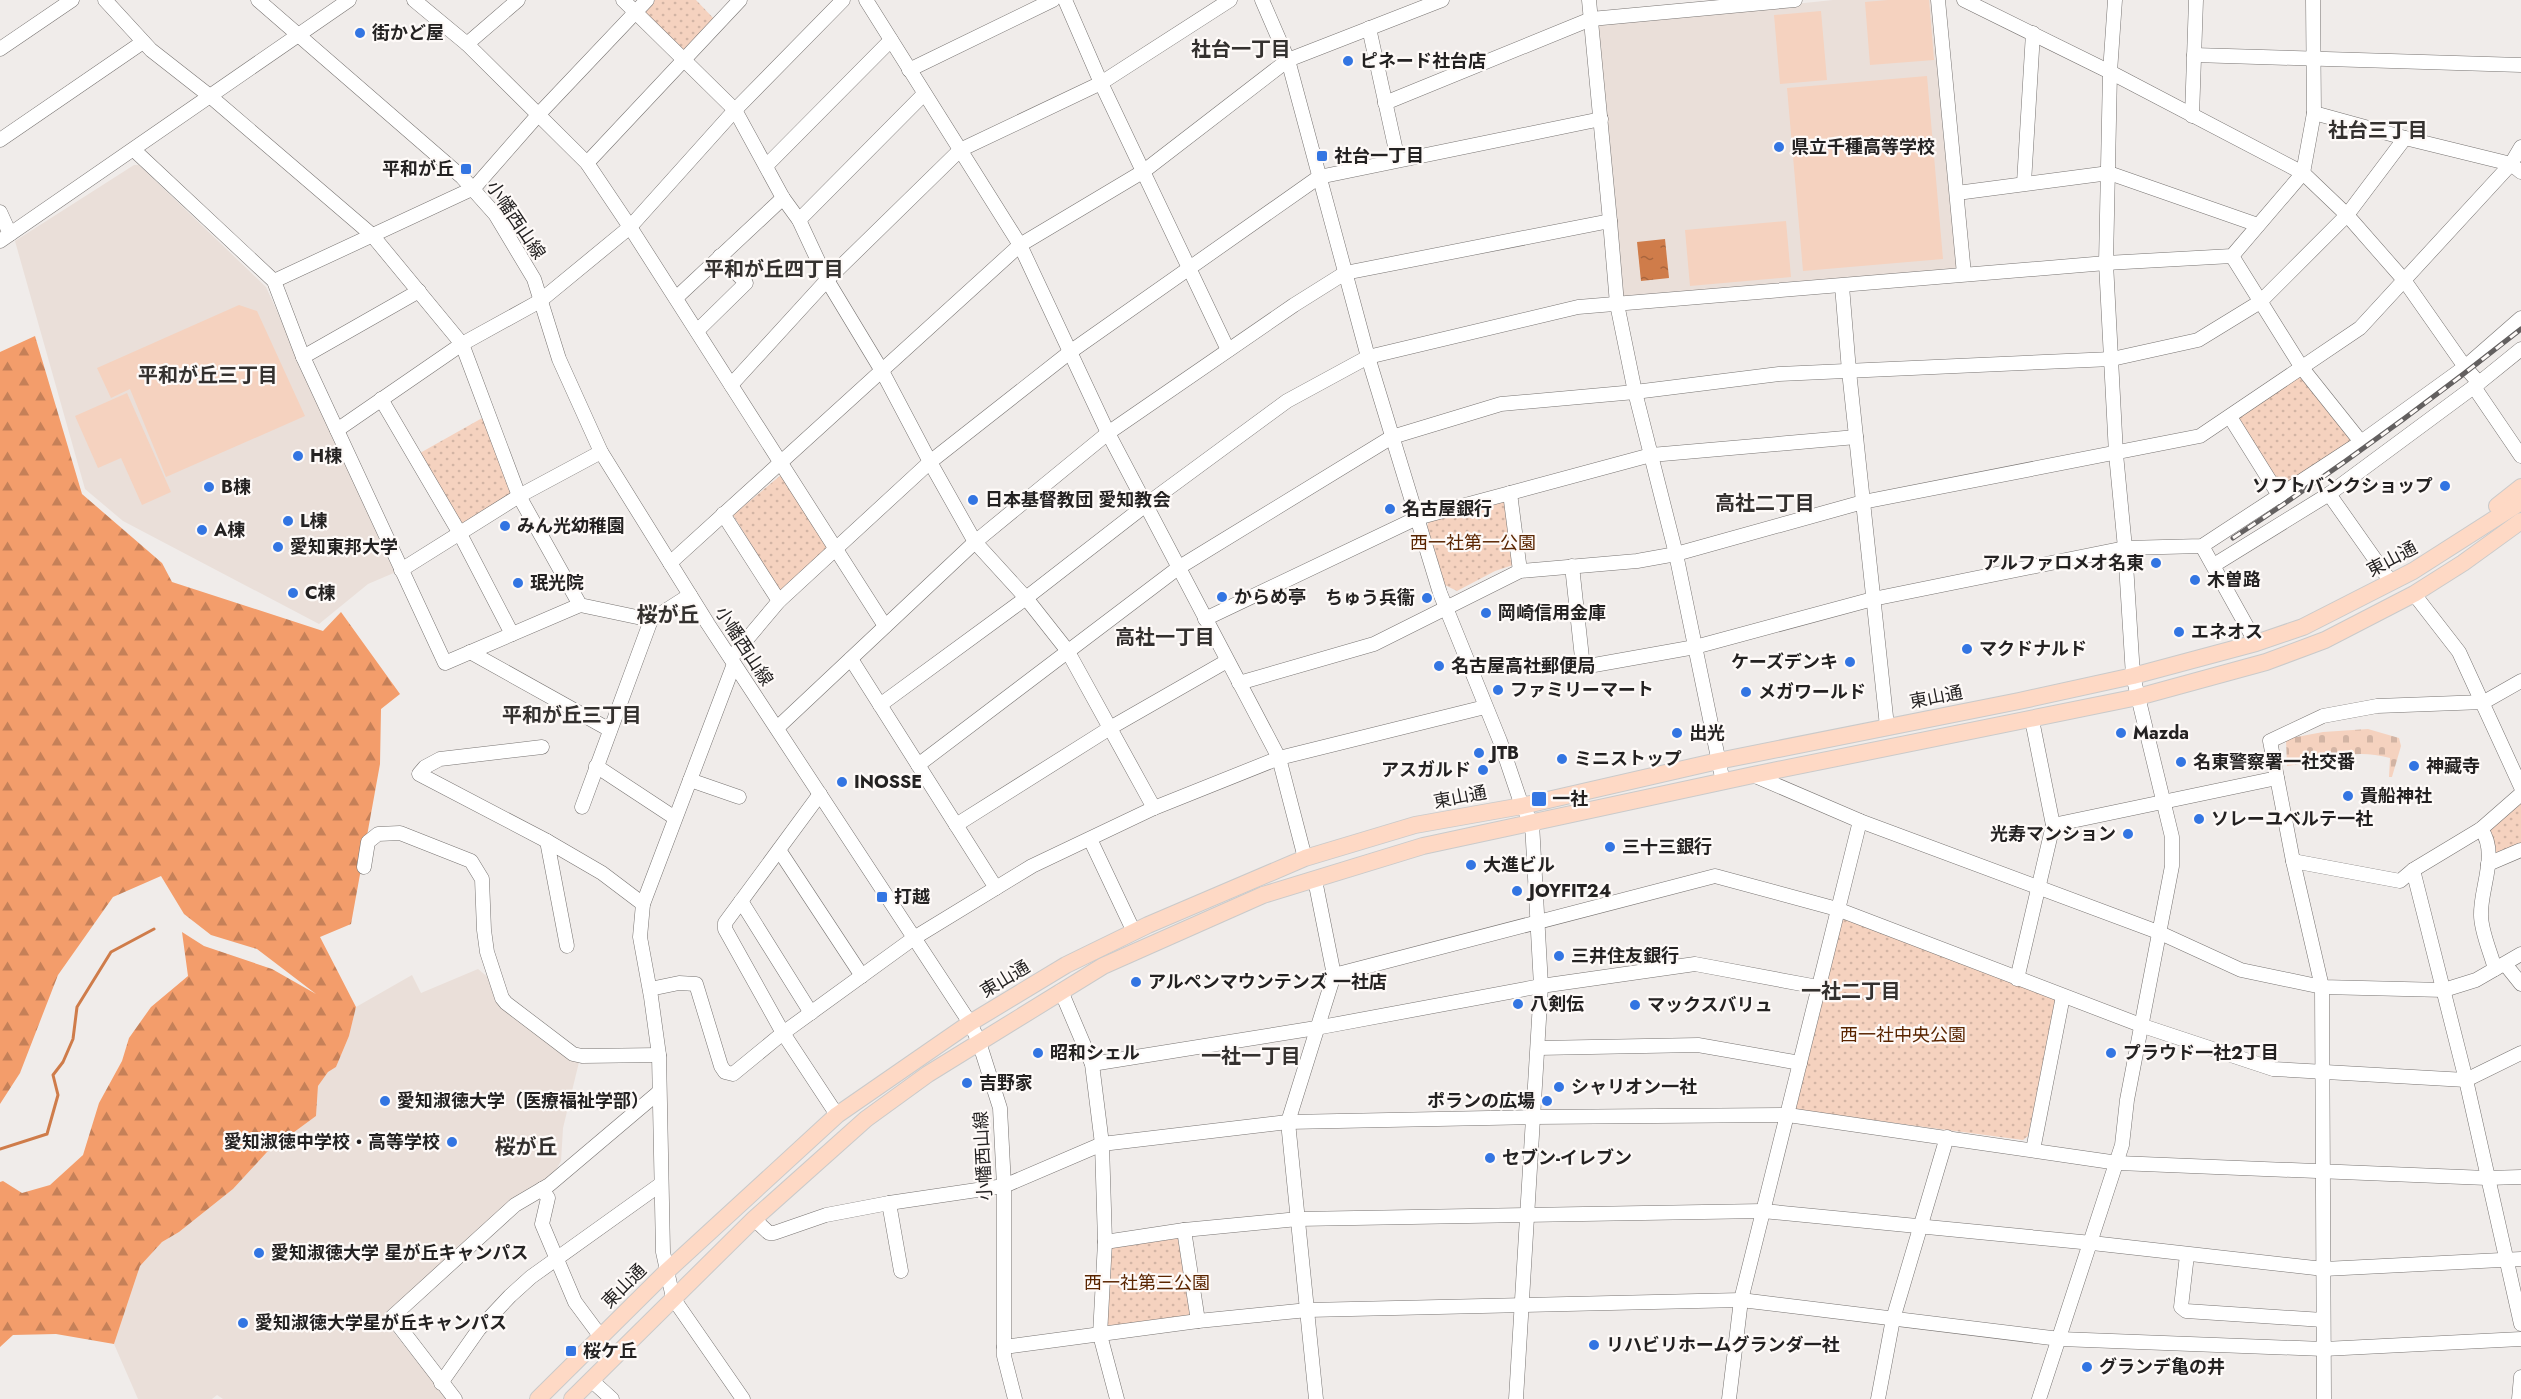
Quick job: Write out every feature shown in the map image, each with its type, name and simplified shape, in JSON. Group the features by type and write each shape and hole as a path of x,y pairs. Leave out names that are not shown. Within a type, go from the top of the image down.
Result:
{"main road":[{"path":"2413,572 2521,487"},
{"name":"東山通","path":"538,1399 666,1272 837,1115 970,1023 1066,965 1134,932 1305,858 1415,825 1522,806 1718,761 2019,701 2133,676 2256,643 2303,627 2413,572 2521,502"},
{"path":"2463,563 2521,521"},
{"path":"572,1399 754,1219 866,1119 928,1074 1102,966 1172,934 1263,896 1423,846 1753,775 2138,697 2266,662 2315,644 2414,594 2521,529"}],"street":[{"path":"0,49 72,0"},
{"path":"105,0 143,42 372,235 462,344 519,496 580,605"},
{"name":"小幡西山線","path":"258,0 474,188 495,214 528,267 559,359 601,452 732,661 970,1023 979,1042 1000,1108 1004,1186 1004,1347 1015,1399"},
{"path":"0,212 5,238 349,0"},
{"path":"414,0 467,44 587,163 676,298 885,627"},
{"path":"467,44 518,0"},
{"path":"623,0 735,110 783,198 799,220 827,280 882,371 975,542 1026,598 1067,650 1154,808"},
{"path":"274,281 474,188 538,115 647,0"},
{"path":"587,163 740,0"},
{"path":"336,430 462,344 540,301 630,227 735,110 843,0"},
{"path":"866,0 1020,245 1108,433 1279,758 1305,858"},
{"path":"909,70 1053,0"},
{"path":"1065,0 1101,83 1228,350"},
{"path":"731,385 827,280 960,150 1101,83 1230,0"},
{"path":"1262,0 1288,60 1368,357 1446,608 1500,741 1522,806 1532,823 1541,986 1516,1399"},
{"path":"670,563 1020,245 1144,171 1288,60 1441,0"},
{"path":"1589,0 1617,304 1635,392 1676,554 1723,782"},
{"path":"1385,103 1591,19 1795,0"},
{"path":"1938,0 1964,274"},
{"path":"1964,0 2110,72 2303,173 2347,215 2404,280 2465,366 2521,456"},
{"path":"2039,1399 2118,1163 2127,1100 2172,866 2172,837 2133,676 2116,454 2106,263 2110,72 2115,0"},
{"path":"2192,116 2196,0"},
{"path":"880,705 1287,401 1368,357 1578,307 1964,274 2232,256 2303,173 2314,113 2313,0"},
{"path":"1369,28 1398,160"},
{"path":"2024,183 2032,33"},
{"path":"766,166 891,40"},
{"path":"0,140 143,42"},
{"path":"2194,55 2521,65"},
{"path":"799,220 924,94"},
{"path":"2314,113 2516,168"},
{"path":"743,1399 673,1298 666,1272 663,1251 659,1055 640,937 643,904 732,661 779,601 930,462 1070,352 1319,177 1601,119"},
{"path":"918,765 1178,568 1392,437 1501,404 1635,392 1779,374 2112,359 2198,340 2260,302 2347,215 2405,138"},
{"path":"1239,683 1374,644 1520,572 1637,561 1676,554 1863,502 2200,436 2360,328 2404,280 2516,168 2521,147"},
{"path":"134,150 274,281 303,357 445,663 580,605 651,620"},
{"path":"1957,193 2109,173 2258,225"},
{"path":"676,298 783,198"},
{"path":"777,728 975,542 1108,433 1345,273 1610,221"},
{"path":"697,331 746,283 720,256"},
{"path":"2232,256 2302,368 2361,442"},
{"path":"1842,286 1887,726"},
{"path":"303,357 419,291"},
{"path":"1572,566 1583,667 1695,647 1873,599 2125,548 2202,546 2361,442 2465,366 2521,318"},
{"path":"2214,565 2329,494 2521,349"},
{"path":"381,399 459,532 512,634"},
{"path":"2230,417 2280,497"},
{"path":"1205,619 1417,518 1651,455 1856,437"},
{"path":"401,570 519,496 601,452"},
{"path":"1510,493 1520,572"},
{"path":"2329,494 2391,582"},
{"path":"723,514 779,601"},
{"path":"2202,546 2256,643"},
{"path":"2414,594 2459,652 2484,702 2521,787"},
{"path":"582,807 651,620 690,595"},
{"path":"470,652 610,730"},
{"path":"851,659 996,888"},
{"path":"956,825 1110,728 1227,661"},
{"path":"2324,1399 2322,987 2293,861 2270,741 2323,716 2377,706 2484,702 2521,681"},
{"path":"650,989 679,983 696,984 725,1072 733,1074 783,1033 914,938 1032,866 1154,808 1279,758 1485,707"},
{"path":"2017,979 2053,825 2032,720"},
{"path":"542,747 440,759 425,767 419,774 547,841 602,873 643,904"},
{"path":"596,766 675,818"},
{"path":"1753,775 1860,821 2158,932 2241,970 2322,987 2444,990 2476,980 2521,954"},
{"path":"2053,825 2277,778"},
{"path":"690,780 739,797"},
{"path":"820,794 725,923 725,928 783,1033 837,1115"},
{"path":"2293,861 2400,881 2413,870 2481,829 2521,794"},
{"path":"1729,1399 1741,1300 1860,821"},
{"path":"2481,829 2487,836 2489,852 2481,916 2500,966 2521,984"},
{"path":"364,867 368,842 378,834 400,833 471,861 482,879 487,952 502,998 506,1003 573,1054 582,1056 659,1055"},
{"path":"1090,839 1134,932"},
{"path":"547,841 567,946"},
{"path":"778,850 862,976"},
{"path":"2488,864 2521,850"},
{"path":"2413,870 2466,1080 2521,1324"},
{"path":"1334,975 1715,876 1837,909 2143,1026 2273,1069 2466,1080 2521,1053"},
{"path":"1315,880 1334,975 1288,1122 1316,1399"},
{"path":"741,901 811,1013"},
{"path":"1092,1064 1316,1028 1541,986 1695,964 1818,987"},
{"path":"1061,991 1092,1064 1102,1144 1105,1242 1100,1335 1117,1399"},
{"path":"2033,1150 2064,996"},
{"path":"1538,1048 1698,1045 1800,1063"},
{"path":"455,1399 392,1317 515,1205 542,1189 659,1092"},
{"path":"754,1219 770,1233 774,1233 826,1215 1004,1186 1102,1144 1288,1122 1788,1115 2118,1163 2487,1178 2521,1177"},
{"path":"1878,1399 1893,1319 1947,1137"},
{"path":"441,1383 479,1329 510,1296 531,1278 661,1184"},
{"path":"542,1189 548,1197 542,1224 575,1302 601,1337"},
{"path":"889,1203 901,1271"},
{"path":"1105,1242 1184,1230 1298,1219 1763,1211 2092,1243 2324,1269 2521,1259"},
{"path":"1184,1230 1198,1321"},
{"path":"2187,1255 2181,1307 2186,1311 2323,1320"},
{"path":"1004,1347 1198,1321 1308,1310 1741,1300 2060,1339 2324,1350 2521,1339"},
{"path":"2519,1399 2521,1377"},
{"path":"591,1380 612,1399"}],"shaded area":[{"name":"県立千種高等学校","path":"1833,0 1934,0 1959,267 1956,271 1623,298 1598,27 1601,24"},
{"path":"134,165 139,165 266,287 396,572 368,584 319,624 123,521 85,489 15,241"},
{"path":"478,969 489,978 503,1004 580,1058 563,1128 561,1161 553,1175 519,1194 383,1319 447,1399 223,1399 217,1395 212,1399 138,1399 114,1344 140,1266 162,1242 179,1232 233,1189 267,1152 316,1116 318,1086 328,1072 336,1067 349,1036 356,1007 412,975 421,993"}],"green space":[{"path":"655,0 696,0 715,20 685,54 644,12"},
{"path":"1929,0 1934,60 1870,65 1865,2"},
{"path":"1821,11 1827,80 1780,84 1774,15"},
{"path":"1927,76 1943,259 1803,271 1787,88"},
{"path":"1786,221 1791,277 1690,286 1685,230"},
{"path":"239,305 257,311 305,416 166,477 130,389 111,398 97,368"},
{"path":"35,336 82,494 162,563 172,582 323,631 341,612 400,694 381,709 380,764 351,924 320,937 356,1007 349,1036 336,1067 328,1072 318,1086 316,1116 267,1152 233,1189 179,1232 162,1242 140,1266 114,1344 56,1334 13,1335 0,1347 0,1182 3,1181 22,1193 50,1185 83,1155 99,1103 122,1061 129,1038 151,1007 188,976 182,932 204,946 272,969 316,994 257,949 211,935 184,914 161,876 113,897 58,975 20,1073 0,1104 0,352"},
{"path":"2298,375 2303,377 2352,436 2349,442 2279,488 2236,418"},
{"path":"127,393 171,492 142,505 121,458 98,468 75,416"},
{"path":"484,417 512,493 461,524 420,453"},
{"path":"781,475 827,547 783,596 733,515"},
{"name":"西一社第一公園","path":"1505,498 1516,564 1495,571 1457,591 1445,585 1427,526 1430,519"},
{"path":"2368,729 2399,738 2401,746 2392,777 2389,777 2390,758 2376,755 2350,754 2287,766 2286,739 2323,732"},
{"path":"2521,799 2521,844 2494,854 2489,829"},
{"name":"西一社中央公園","path":"1847,918 2058,998 2028,1136 2023,1140 1796,1110 1794,1106 1840,922"},
{"name":"西一社第三公園","path":"1177,1235 1182,1238 1193,1315 1189,1319 1105,1330 1107,1246"}],"water":[{"path":"1665,239 1669,278 1641,281 1637,242"}],"waterway":[{"path":"0,1149 47,1134 58,1095 53,1075 63,1062 73,1039 77,1007 111,952 154,929"}],"railway":[{"path":"2233,538 2379,437 2521,329"}],"place":[{"name":"街かど屋","path":"360,33"},
{"name":"ピネード社台店","path":"1348,61"},
{"name":"県立千種高等学校","path":"1779,147"},
{"name":"社台一丁目","path":"1322,156"},
{"name":"平和が丘","path":"466,169"},
{"name":"H棟","path":"298,456"},
{"name":"ソフトバンクショップ","path":"2445,486"},
{"name":"B棟","path":"209,487"},
{"name":"日本基督教団 愛知教会","path":"973,500"},
{"name":"名古屋銀行","path":"1390,509"},
{"name":"L棟","path":"288,521"},
{"name":"みん光幼稚園","path":"505,526"},
{"name":"A棟","path":"202,530"},
{"name":"愛知東邦大学","path":"278,547"},
{"name":"アルファロメオ名東","path":"2156,563"},
{"name":"木曽路","path":"2195,580"},
{"name":"珉光院","path":"518,583"},
{"name":"C棟","path":"293,593"},
{"name":"からめ亭","path":"1222,597"},
{"name":"ちゅう兵衞","path":"1427,598"},
{"name":"岡崎信用金庫","path":"1486,613"},
{"name":"エネオス","path":"2179,632"},
{"name":"マクドナルド","path":"1967,649"},
{"name":"ケーズデンキ","path":"1850,662"},
{"name":"名古屋高社郵便局","path":"1439,666"},
{"name":"ファミリーマート","path":"1498,690"},
{"name":"メガワールド","path":"1746,692"},
{"name":"出光","path":"1677,733"},
{"name":"Mazda","path":"2121,733"},
{"name":"JTB","path":"1479,753"},
{"name":"ミニストップ","path":"1562,759"},
{"name":"名東警察署一社交番","path":"2181,762"},
{"name":"神藏寺","path":"2414,766"},
{"name":"アスガルド","path":"1483,770"},
{"name":"INOSSE","path":"842,782"},
{"name":"貴船神社","path":"2348,796"},
{"name":"一社","path":"1539,799"},
{"name":"ソレーユベルテ一社","path":"2199,819"},
{"name":"光寿マンション","path":"2128,834"},
{"name":"三十三銀行","path":"1610,847"},
{"name":"大進ビル","path":"1471,865"},
{"name":"JOYFIT24","path":"1517,891"},
{"name":"打越","path":"882,897"},
{"name":"三井住友銀行","path":"1559,956"},
{"name":"アルペンマウンテンズ 一社店","path":"1136,982"},
{"name":"八剣伝","path":"1518,1004"},
{"name":"マックスバリュ","path":"1635,1005"},
{"name":"昭和シェル","path":"1038,1053"},
{"name":"プラウド一社2丁目","path":"2111,1053"},
{"name":"吉野家","path":"967,1083"},
{"name":"シャリオン一社","path":"1559,1087"},
{"name":"愛知淑徳大学（医療福祉学部）","path":"385,1101"},
{"name":"ポランの広場","path":"1547,1101"},
{"name":"愛知淑徳中学校・高等学校","path":"452,1142"},
{"name":"セブン-イレブン","path":"1490,1158"},
{"name":"愛知淑徳大学 星が丘キャンパス","path":"259,1253"},
{"name":"愛知淑徳大学星が丘キャンパス","path":"243,1323"},
{"name":"リハビリホームグランダ一社","path":"1594,1345"},
{"name":"桜ケ丘","path":"571,1351"},
{"name":"グランデ亀の井","path":"2087,1367"}],"district":[{"name":"社台一丁目","path":"1241,49"},
{"name":"社台三丁目","path":"2378,130"},
{"name":"平和が丘四丁目","path":"774,269"},
{"name":"平和が丘三丁目","path":"208,375"},
{"name":"高社二丁目","path":"1765,503"},
{"name":"桜が丘","path":"668,615"},
{"name":"高社一丁目","path":"1165,637"},
{"name":"平和が丘三丁目","path":"572,715"},
{"name":"一社二丁目","path":"1851,991"},
{"name":"一社一丁目","path":"1251,1056"},
{"name":"桜が丘","path":"526,1147"}]}
